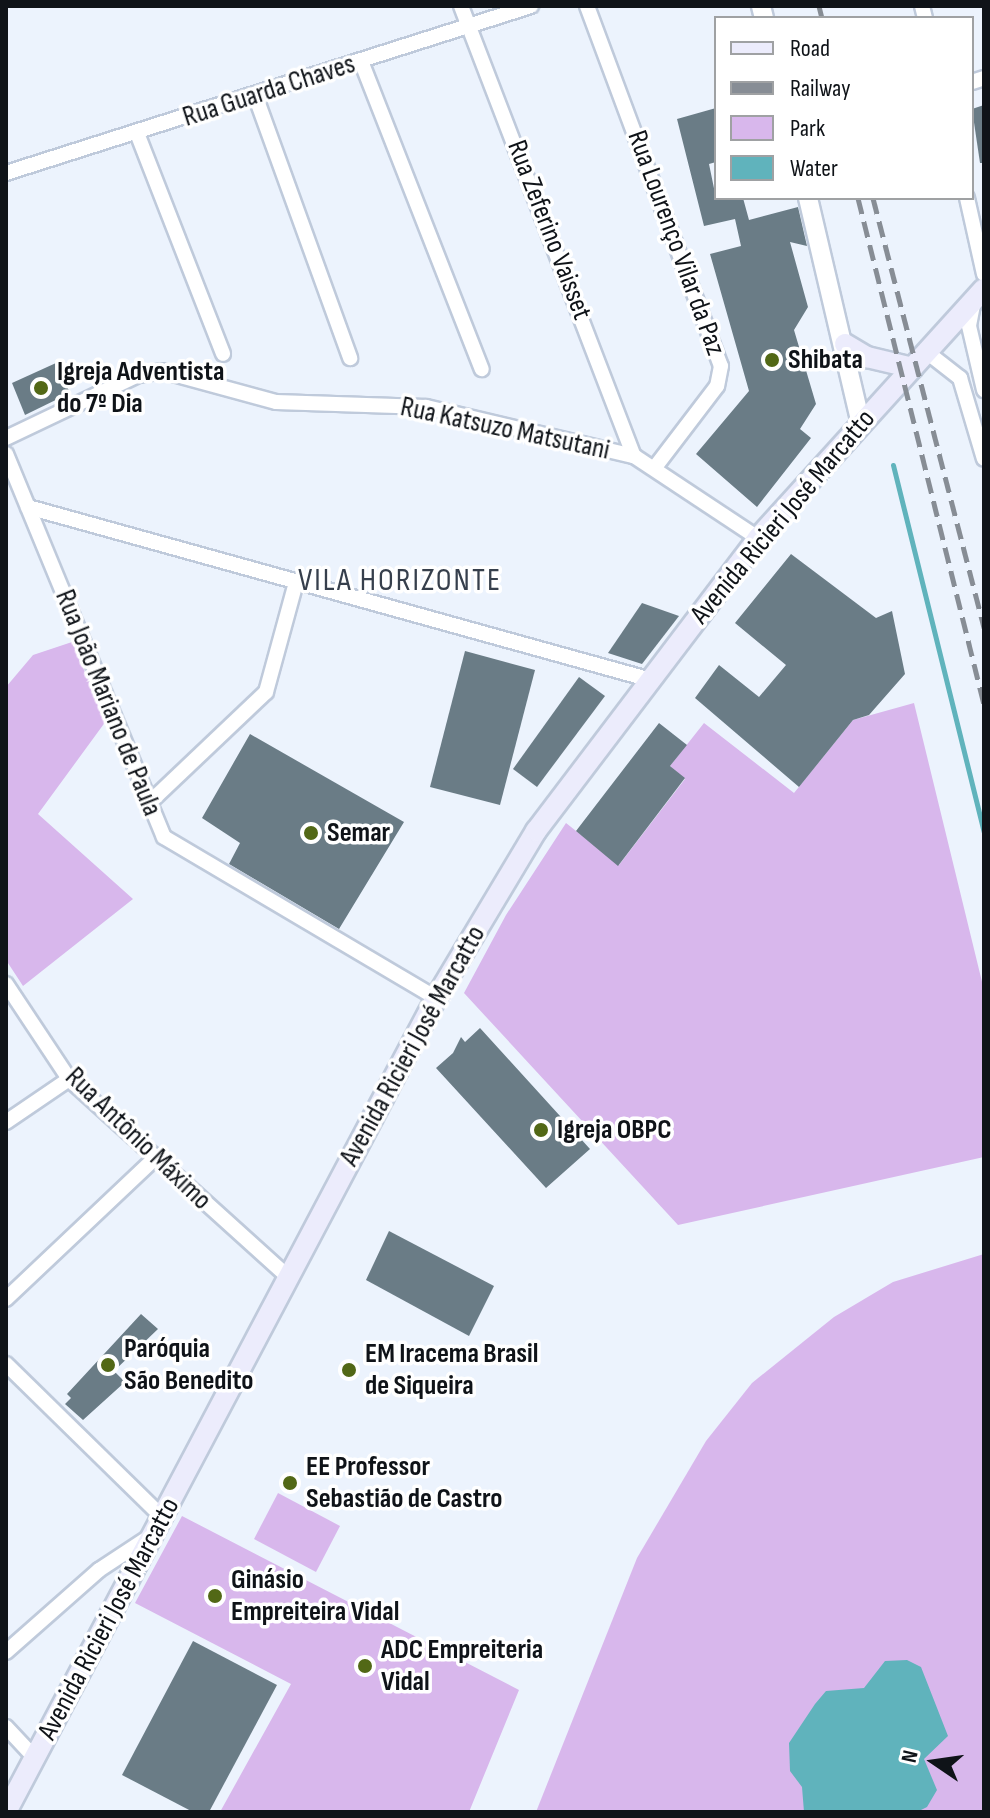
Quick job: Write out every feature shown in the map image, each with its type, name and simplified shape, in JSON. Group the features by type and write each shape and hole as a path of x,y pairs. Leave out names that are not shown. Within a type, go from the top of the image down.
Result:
{"main road":[{"name":"Avenida Ricieri José Marcatto","path":"6,1812 436,998 554,804 758,538 980,293"},
{"path":"845,344 867,357 913,368"}],"street":[{"name":"Rua Zeferino Vaisset","path":"461,6 472,25 634,456"},
{"name":"Rua Guarda Chaves","path":"6,173 531,6"},
{"name":"Rua Lourenço Vilar da Paz","path":"587,6 721,366 717,386 656,466"},
{"path":"361,61 482,369"},
{"path":"255,95 350,358"},
{"path":"137,133 223,354"},
{"path":"809,200 845,344 861,424"},
{"path":"967,200 984,274"},
{"path":"980,293 969,326 984,390"},
{"path":"928,353 960,378 984,459"},
{"name":"Rua Katsuzo Matsutani","path":"6,438 138,375 162,371 276,402 426,407 634,456 656,466 758,538"},
{"name":"Rua João Mariano de Paula","path":"6,454 164,837 179,850 436,998"},
{"path":"28,507 648,679"},
{"path":"149,803 266,692 296,582"},
{"name":"Rua Antônio Máximo","path":"6,984 69,1079 288,1277"},
{"path":"6,1122 69,1079"},
{"path":"6,1299 154,1159"},
{"path":"6,1364 158,1525 99,1570 6,1652"},
{"path":"6,1727 35,1758"}],"green space":[{"path":"72,642 106,721 38,814 133,899 23,986 6,960 6,687 33,655"},
{"path":"914,703 984,990 984,1157 678,1225 464,993 506,915 566,823 619,865 685,779 670,766 704,723 794,793 853,720"},
{"path":"984,1254 984,1812 536,1812 637,1558 706,1441 752,1383 834,1317 893,1282"},
{"path":"278,1493 340,1526 316,1572 254,1539"},
{"name":"ADC Empreiteria Vidal","path":"182,1516 519,1690 469,1812 220,1812 291,1684 135,1603"}],"water":[{"path":"907,1660 921,1667 948,1736 924,1759 937,1790 927,1807 917,1812 804,1812 802,1787 790,1771 789,1743 815,1704 826,1691 864,1688 885,1661"}],"building":[{"path":"984,105 984,163 980,163 974,108"},
{"name":"Shibata","path":"714,109 714,163 709,164 714,200 744,200 749,220 798,207 807,246 790,242 808,307 794,330 816,404 800,429 811,438 757,507 696,454 749,391 710,254 741,246 735,219 704,226 677,119"},
{"name":"Igreja Adventista do 7º Dia","path":"56,363 70,393 25,415 12,383"},
{"path":"791,554 876,618 892,611 905,674 869,715 853,720 799,787 695,698 719,665 759,697 786,665 735,623"},
{"path":"642,603 679,616 642,664 608,653"},
{"path":"465,651 535,670 500,805 430,787"},
{"path":"579,677 605,696 537,787 513,769"},
{"path":"659,723 687,745 670,766 685,778 618,866 576,831"},
{"name":"Semar","path":"250,734 404,822 339,929 229,864 240,843 202,818"},
{"path":"480,1028 590,1149 546,1188 436,1068 453,1053 461,1037 465,1042"},
{"path":"389,1231 494,1286 469,1336 366,1280"},
{"name":"Paróquia São Benedito","path":"141,1314 158,1329 114,1371 125,1382 83,1420 65,1404 71,1398 67,1394"},
{"path":"193,1641 277,1685 209,1812 193,1812 122,1775"}],"waterway":[{"path":"893,465 984,832"}],"railway":[{"path":"819,6 822,16"},
{"path":"858,200 984,704"},
{"path":"874,200 984,628"}],"place":[{"name":"Shibata","path":"772,360"},
{"name":"Igreja Adventista do 7º Dia","path":"41,388"},
{"name":"Semar","path":"311,833"},
{"name":"Igreja OBPC","path":"541,1130"},
{"name":"Paróquia São Benedito","path":"108,1365"},
{"name":"EM Iracema Brasil de Siqueira","path":"349,1370"},
{"name":"EE Professor Sebastião de Castro","path":"290,1483"},
{"name":"Ginásio Empreiteira Vidal","path":"215,1596"},
{"name":"ADC Empreiteria Vidal","path":"365,1666"}],"district":[{"name":"VILA HORIZONTE","path":"400,581"}]}
